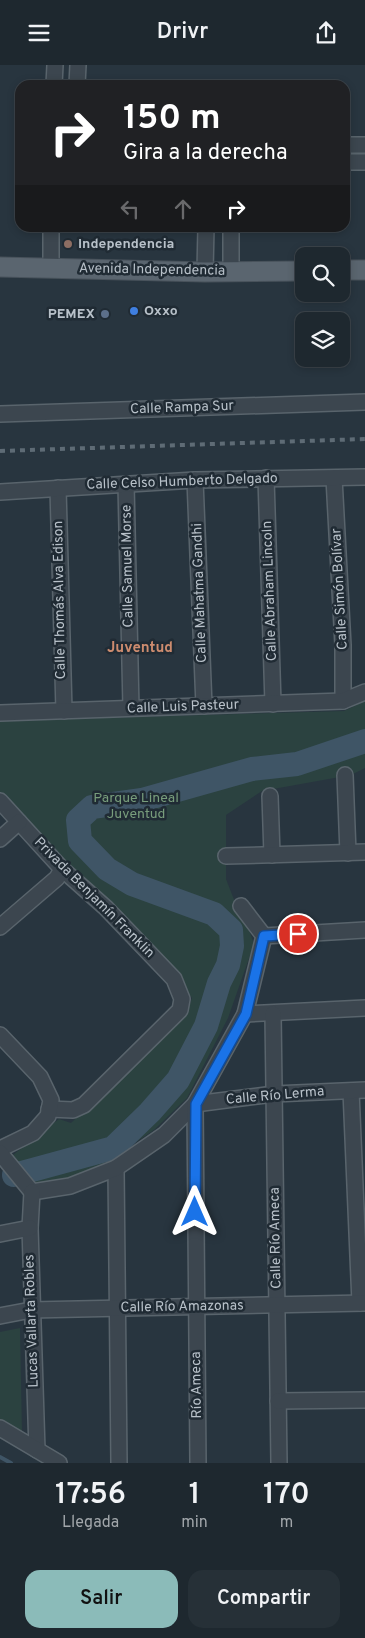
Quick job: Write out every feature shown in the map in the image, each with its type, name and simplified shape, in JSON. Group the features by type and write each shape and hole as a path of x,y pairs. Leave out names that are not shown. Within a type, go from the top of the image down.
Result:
{"main road":[{"name":"Avenida Independencia","path":"0,267 205,272 295,271"},
{"path":"350,270 365,270"}],"street":[{"path":"54,80 55,65"},
{"path":"77,80 78,65"},
{"path":"350,145 365,145"},
{"path":"350,162 365,162"},
{"path":"50,268 51,232"},
{"path":"205,272 206,232"},
{"path":"231,232 231,271"},
{"name":"Calle Rampa Sur","path":"0,414 365,402"},
{"name":"Calle Celso Humberto Delgado","path":"0,491 266,477 365,477"},
{"name":"Calle Abraham Lincoln","path":"266,477 274,704"},
{"name":"Calle Simón Bolívar","path":"334,478 343,645 343,701"},
{"name":"Calle Mahatma Gandhi","path":"195,480 204,706"},
{"name":"Calle Samuel Morse","path":"126,484 131,708"},
{"name":"Calle Thomás Alva Edison","path":"58,488 64,711"},
{"name":"Calle Luis Pasteur","path":"0,713 343,701 365,692"},
{"path":"345,775 348,853"},
{"path":"270,796 272,855"},
{"name":"Privada Benjamín Franklin","path":"0,801 62,869 106,908 174,979 182,999 180,1009 84,1105 73,1110 49,1109"},
{"path":"0,839 19,821"},
{"path":"226,857 365,852"},
{"path":"0,927 57,879 62,869"},
{"path":"241,906 264,936"},
{"path":"264,936 365,930"},
{"path":"0,1153 32,1192 70,1186 116,1168 164,1135 196,1104 246,1014 264,936"},
{"path":"246,1014 365,1008"},
{"name":"Calle Río Ameca","path":"273,1014 279,1463"},
{"path":"0,1035 40,1077 51,1100 48,1115 33,1133 0,1149"},
{"path":"358,1090 362,1303"},
{"name":"Calle Río Lerma","path":"196,1104 274,1095 358,1090"},
{"name":"Río Ameca","path":"196,1104 198,1463"},
{"path":"116,1168 119,1463"},
{"name":"Lucas Vallarta Robles","path":"32,1192 30,1228 31,1309 37,1450"},
{"path":"0,1234 30,1228"},
{"name":"Calle Río Amazonas","path":"0,1316 31,1309 362,1303"},
{"path":"278,1401 365,1400"},
{"path":"0,1428 59,1463"}],"green space":[{"name":"Parque Lineal Juventud","path":"365,701 365,768 351,775 262,791 226,815 226,879 238,910 244,916 254,944 228,1018 187,1098 154,1130 103,1164 34,1191 9,1158 59,1119 71,1123 186,1015 192,998 153,953 0,792 0,721 344,711"},
{"path":"20,1328 22,1433 0,1420 0,1332"}],"waterway":[{"path":"14,1175 113,1148 150,1112 178,1080 206,1026 219,983 228,965 232,946 231,930 214,914 132,884 107,869 80,841 78,820 92,807 142,800 252,769 297,764 365,741"},
{"path":"0,1457 11,1463"}],"railway":[{"path":"0,451 365,439"}],"place":[{"name":"Independencia","path":"68,244"},
{"name":"Oxxo","path":"134,311"},
{"name":"PEMEX","path":"105,314"}],"district":[{"name":"Juventud","path":"140,648"}],"route":[{"path":"195,1212 196,1104 246,1014 264,936 298,934"}]}
